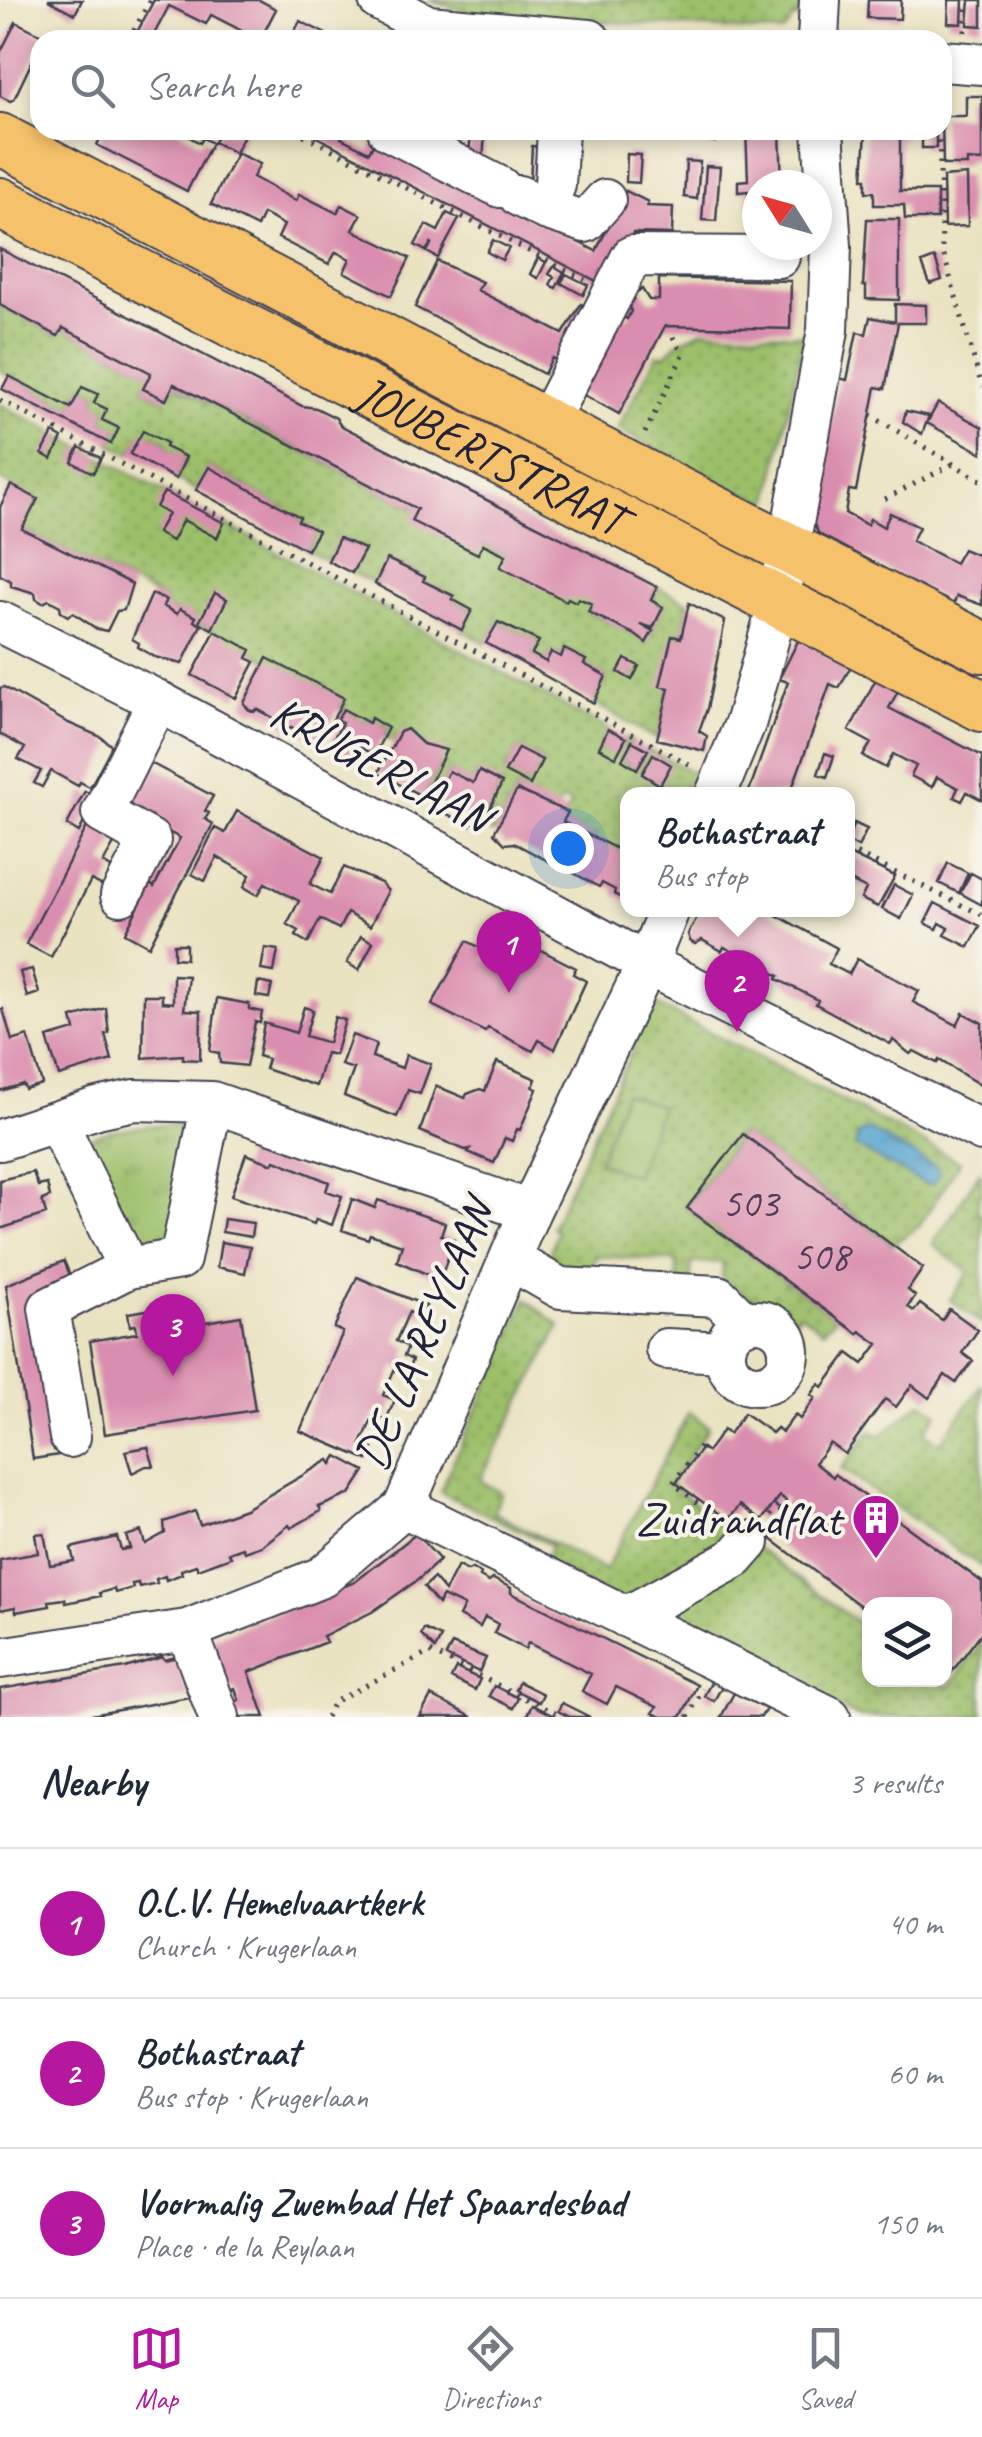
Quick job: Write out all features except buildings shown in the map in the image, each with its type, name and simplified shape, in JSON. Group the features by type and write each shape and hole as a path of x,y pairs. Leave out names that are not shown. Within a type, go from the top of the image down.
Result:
{"main road":[{"name":"JOUBERTSTRAAT","path":"0,139 628,467 982,646"},
{"name":"JOUBERTSTRAAT","path":"0,203 982,706"}],"street":[{"path":"379,0 422,30"},
{"path":"818,30 820,0"},
{"path":"952,62 982,64"},
{"path":"408,140 521,197 585,222 605,200"},
{"path":"521,197 555,185 557,140"},
{"path":"718,787 746,721 778,601 828,330 831,246 823,140"},
{"name":"JOUBERTSTRAAT","path":"546,424 632,256 742,257"},
{"name":"KRUGERLAAN","path":"0,622 158,701 646,964 982,1131"},
{"path":"121,895 150,840 102,813 158,701"},
{"name":"DE LA REYLAAN","path":"0,1658 187,1630 322,1576 404,1507 530,1212 666,917"},
{"path":"0,1140 134,1100 212,1102 530,1212"},
{"path":"70,1437 49,1308 128,1268 180,1259 212,1102"},
{"path":"56,1122 128,1268"},
{"path":"510,1260 560,1288 718,1296 734,1338 666,1349"},
{"path":"404,1507 812,1713"},
{"path":"626,1616 735,1558 749,1542"},
{"path":"187,1630 219,1717"}],"path":[{"path":"134,30 150,0"},
{"path":"313,140 613,294"},
{"path":"939,140 942,249 982,386"},
{"path":"628,467 683,355 672,336"},
{"path":"0,400 716,787"},
{"path":"870,416 982,480"},
{"path":"885,499 953,464"},
{"path":"855,853 982,915"},
{"path":"700,1447 673,1483 749,1542 783,1498"},
{"path":"326,1717 334,1702 430,1652 563,1717"}],"green space":[{"path":"428,0 802,0 801,18 792,18 785,30 471,13"},
{"path":"0,305 57,336 63,328 151,373 143,389 165,400 174,385 595,601 589,613 646,643 653,631 640,624 653,628 663,607 651,600 657,587 689,603 657,739 594,703 606,676 584,664 585,659 565,649 561,657 551,652 546,662 532,654 538,641 498,622 486,643 462,630 472,609 423,581 424,577 388,559 375,584 352,573 364,549 340,538 328,561 307,550 318,531 210,467 196,490 176,479 186,458 165,447 167,442 143,432 130,454 111,444 119,428 102,420 107,410 94,403 98,394 82,387 71,408 0,371"},
{"path":"703,330 804,335 769,503 728,487 617,429 658,354 664,356 680,341"},
{"path":"0,404 608,729 599,748 616,756 626,738 632,741 622,760 637,769 648,750 704,778 701,787 620,787 620,851 563,822 571,804 562,800 553,816 538,801 517,790 494,833 481,827 502,784 479,772 473,783 449,771 433,802 424,797 440,766 384,737 388,727 372,719 369,723 339,708 343,698 177,614 163,606 165,600 22,529 37,499 0,480","holes":["518,748 542,760 530,784 505,772"]},
{"path":"653,1003 960,1162 919,1226 893,1244 742,1133 686,1208 835,1317 823,1331 800,1313 789,1326 722,1278 723,1262 692,1263 690,1286 677,1285 677,1261 597,1256 584,1279 546,1266 557,1231 552,1227"},
{"path":"624,1093 661,1106 635,1176 598,1162"},
{"path":"181,1126 177,1138 183,1143 188,1137 176,1240 133,1252 75,1142 109,1131"},
{"path":"980,1172 982,1194 977,1212 982,1215 982,1324 950,1300 969,1273 933,1244"},
{"path":"526,1299 560,1326 481,1478 502,1493 493,1512 605,1570 689,1412 709,1427 670,1484 734,1535 862,1626 862,1687 952,1687 982,1643 982,1717 858,1717 544,1564 551,1545 440,1492"},
{"path":"982,1385 982,1567 841,1469 870,1431 880,1436 922,1402 938,1413 924,1433 940,1443"}],"water":[{"path":"867,1129 938,1168 939,1176 933,1184 923,1183 855,1146 859,1134"}],"place":[{"name":"O.L.V. Hemelvaartkerk","path":"509,993"},
{"name":"Bothastraat","path":"737,1032"},
{"name":"Voormalig Zwembad Het Spaardesbad","path":"173,1376"},
{"name":"Zuidrandflat","path":"876,1560"}]}
